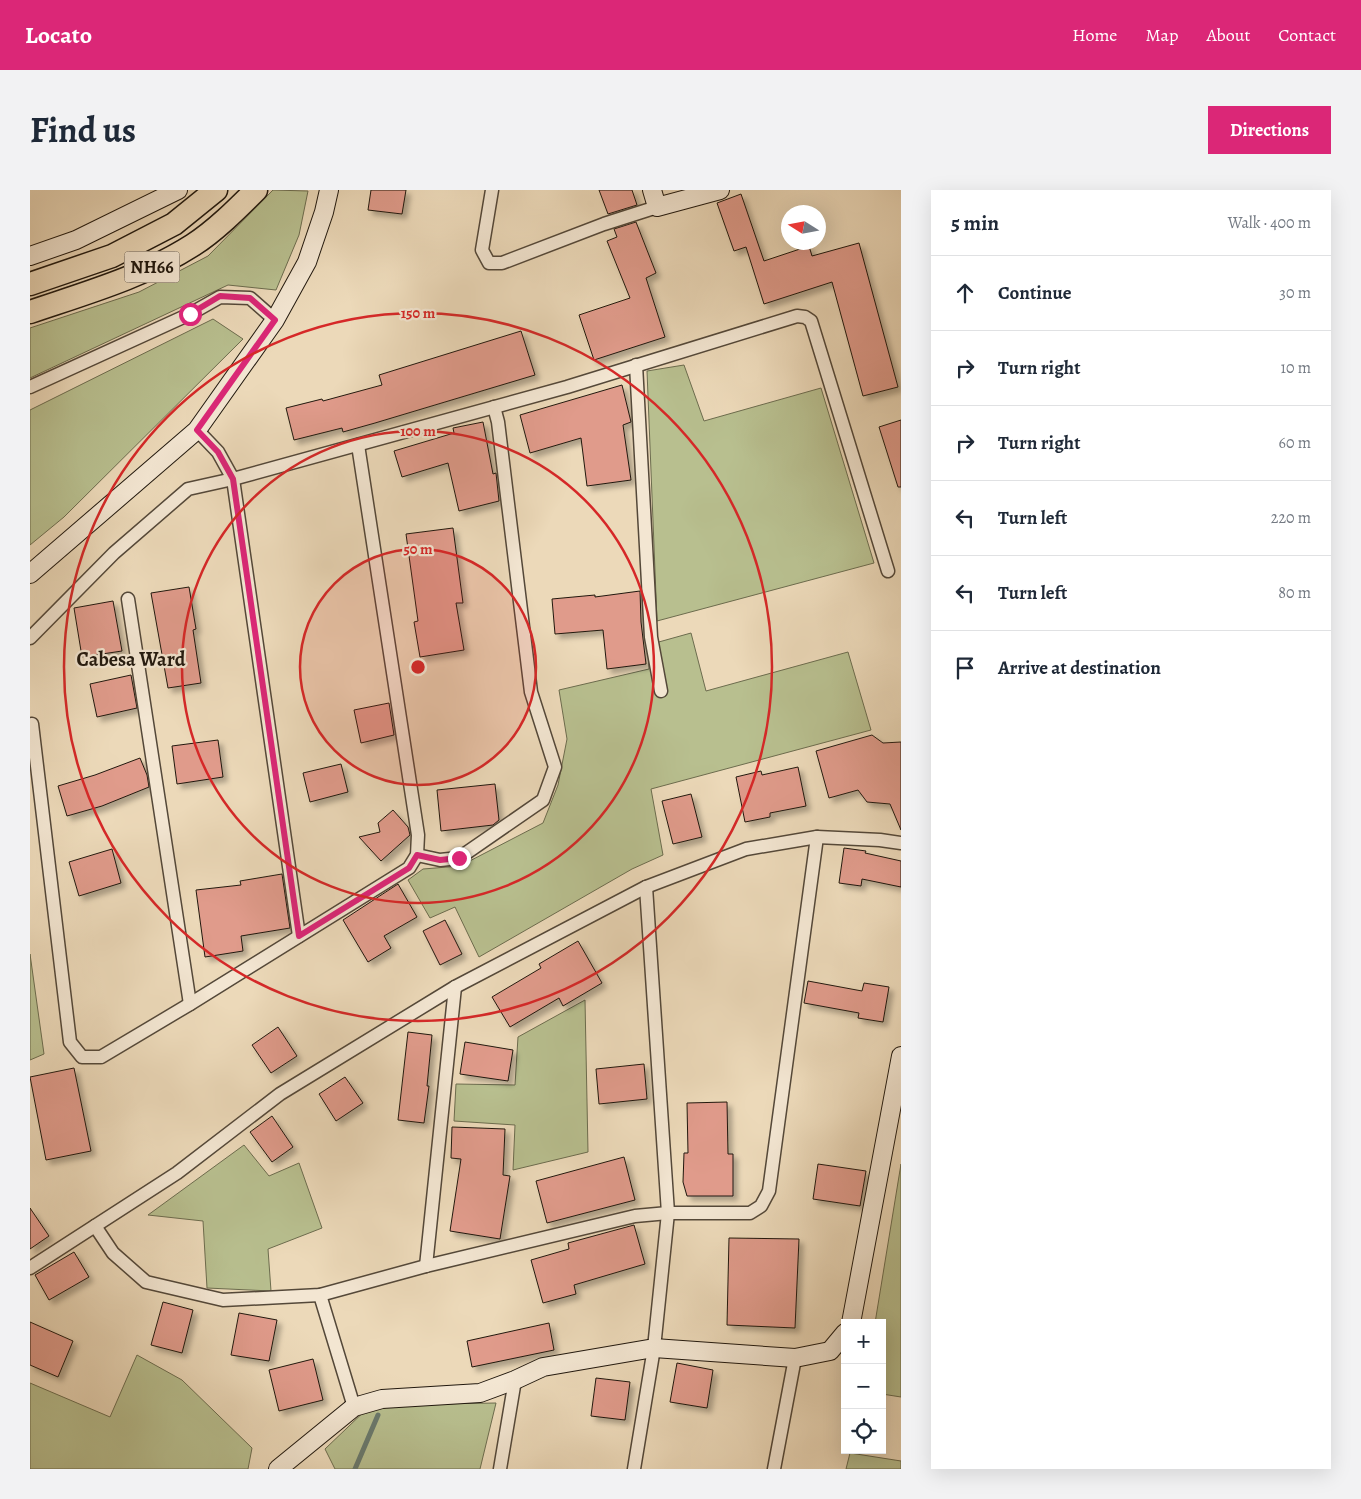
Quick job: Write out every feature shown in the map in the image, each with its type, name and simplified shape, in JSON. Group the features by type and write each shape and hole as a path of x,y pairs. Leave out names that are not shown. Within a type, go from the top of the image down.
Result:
{"highway":[{"name":"NH66","path":"30,284 112,256 166,229 216,190"},
{"name":"NH66","path":"30,312 127,279 193,245 237,210 256,190"}],"street":[{"path":"30,256 76,240 178,190"},
{"path":"30,574 197,430 275,320 307,262 324,212 329,190"},
{"path":"492,190 482,250 489,263 502,263 604,224 654,198 720,190"},
{"path":"30,387 190,314 220,296 250,298 275,320"},
{"path":"30,638 114,554 188,489 233,479 567,387 796,316 805,317 811,321 888,571"},
{"path":"636,365 650,637 661,691"},
{"path":"417,855 440,860 459,858 543,800 554,767 531,692 498,422 494,407"},
{"path":"197,430 218,452 233,479 299,936"},
{"path":"32,724 70,1042 82,1057 101,1057 409,868 417,855 418,835 358,445"},
{"path":"128,599 190,1004"},
{"path":"30,1268 177,1173 280,1094 455,987 646,887 746,849 817,837 901,843"},
{"path":"95,1226 113,1253 146,1282 223,1300 320,1295 426,1266 635,1216 668,1213 750,1213 761,1206 769,1191 817,837"},
{"path":"634,1469 654,1348 668,1213 646,887"},
{"path":"426,1266 455,987"},
{"path":"852,1319 901,1056"},
{"path":"320,1295 354,1407"},
{"path":"278,1469 354,1407 382,1399 480,1393 543,1367 654,1348 795,1358 830,1351 841,1338"},
{"path":"774,1469 795,1358"},
{"path":"500,1469 515,1380"}],"green space":[{"path":"273,190 308,191 299,235 276,290 228,285 30,378 30,328 139,292 208,256"},
{"path":"213,319 243,339 64,517 30,545 30,410"},
{"path":"684,365 704,421 821,388 874,563 657,621 647,371"},
{"path":"691,633 706,691 848,652 871,730 651,789 663,855 632,869 479,957 455,907 430,918 408,880 423,869 460,866 543,823 558,785 567,739 559,690 649,669 648,645"},
{"path":"30,954 44,1054 30,1060"},
{"path":"585,1000 588,1152 513,1170 515,1125 454,1121 456,1084 515,1085 518,1037"},
{"path":"244,1145 269,1176 299,1163 322,1228 268,1249 271,1291 207,1288 203,1221 148,1215"},
{"path":"901,1164 901,1397 886,1395 886,1319 876,1319"},
{"path":"137,1355 182,1380 252,1448 248,1469 30,1469 30,1383 110,1417"},
{"path":"496,1403 480,1469 335,1469 325,1449 371,1405"},
{"path":"850,1454 901,1461 901,1469 846,1469"}],"building":[{"path":"371,190 406,190 402,214 368,210"},
{"path":"599,190 632,190 637,205 608,214"},
{"path":"741,194 764,261 797,250 810,250 812,256 859,243 898,387 863,396 832,282 764,304 746,247 734,251 717,203"},
{"path":"636,222 656,273 646,278 665,337 594,360 579,315 630,298 607,241 617,237 614,229"},
{"path":"521,331 535,375 343,432 342,428 294,440 286,408 322,399 323,401 382,385 379,375"},
{"path":"622,385 631,422 623,425 631,480 587,486 581,438 530,453 520,415"},
{"path":"901,420 901,487 898,487 879,427"},
{"path":"483,422 493,474 496,473 499,501 459,511 448,463 402,477 394,451 454,433 453,428"},
{"path":"453,528 463,603 456,603 464,650 420,657 414,622 418,621 406,534"},
{"path":"189,587 196,629 193,630 201,683 168,688 151,593"},
{"path":"640,591 641,622 646,664 607,669 603,630 555,634 552,599 595,595 595,597"},
{"path":"113,601 122,651 82,657 74,608"},
{"path":"131,675 137,708 97,717 90,684"},
{"path":"389,703 394,735 361,743 354,710"},
{"path":"872,735 883,743 901,742 901,830 890,804 867,802 858,790 829,798 816,751"},
{"path":"218,740 223,777 177,784 172,746"},
{"path":"140,758 147,775 149,787 102,806 67,816 58,786 95,775"},
{"path":"341,764 348,792 310,802 303,773"},
{"path":"798,767 806,806 770,813 770,817 745,822 736,777 761,771 762,775"},
{"path":"495,784 499,820 493,825 441,831 437,790"},
{"path":"691,794 702,837 673,844 662,801"},
{"path":"393,810 408,827 410,835 381,861 359,837 380,832 378,823"},
{"path":"844,848 866,851 865,853 901,861 901,887 862,879 861,886 839,883"},
{"path":"112,849 121,883 79,896 69,862"},
{"path":"282,874 290,928 241,936 243,951 205,957 196,890 241,885 240,881"},
{"path":"398,884 417,917 384,936 391,948 368,962 343,920"},
{"path":"445,920 462,954 440,965 423,931"},
{"path":"578,941 602,983 563,1006 559,998 510,1027 492,997 541,968 539,964"},
{"path":"808,981 862,991 864,983 889,987 883,1022 858,1018 859,1013 804,1003"},
{"path":"278,1027 297,1056 271,1073 252,1045"},
{"path":"408,1032 432,1035 427,1086 429,1086 424,1123 398,1120"},
{"path":"465,1042 513,1050 508,1081 460,1074"},
{"path":"644,1064 647,1099 599,1104 596,1069"},
{"path":"74,1068 91,1151 46,1160 30,1077"},
{"path":"345,1077 363,1103 336,1121 319,1094"},
{"path":"727,1102 728,1154 733,1154 733,1196 687,1196 683,1182 684,1153 688,1153 687,1103"},
{"path":"272,1116 293,1147 272,1162 250,1132"},
{"path":"452,1127 505,1129 503,1175 510,1176 500,1239 450,1231 461,1159 451,1158"},
{"path":"624,1157 635,1200 547,1223 536,1181"},
{"path":"818,1164 866,1171 860,1206 813,1199"},
{"path":"30,1208 49,1236 30,1249"},
{"path":"634,1225 645,1264 574,1285 576,1294 543,1303 531,1260 569,1249 568,1243"},
{"path":"729,1238 799,1239 795,1328 727,1325"},
{"path":"74,1252 89,1277 49,1300 35,1275"},
{"path":"163,1302 193,1310 182,1353 151,1345"},
{"path":"239,1313 277,1320 269,1361 231,1355"},
{"path":"30,1322 73,1341 58,1377 30,1365"},
{"path":"549,1323 554,1350 472,1367 467,1341"},
{"path":"313,1359 323,1400 279,1411 269,1370"},
{"path":"677,1363 713,1370 707,1408 670,1402"},
{"path":"596,1378 630,1382 625,1420 591,1416"}],"waterway":[{"path":"355,1469 378,1415"}],"district":[{"name":"Cabesa Ward","path":"131,659"}],"route":[{"path":"190,314 220,296 250,298 275,320 197,430 218,452 233,479 299,936 409,868 417,855 440,860 459,858"}]}
